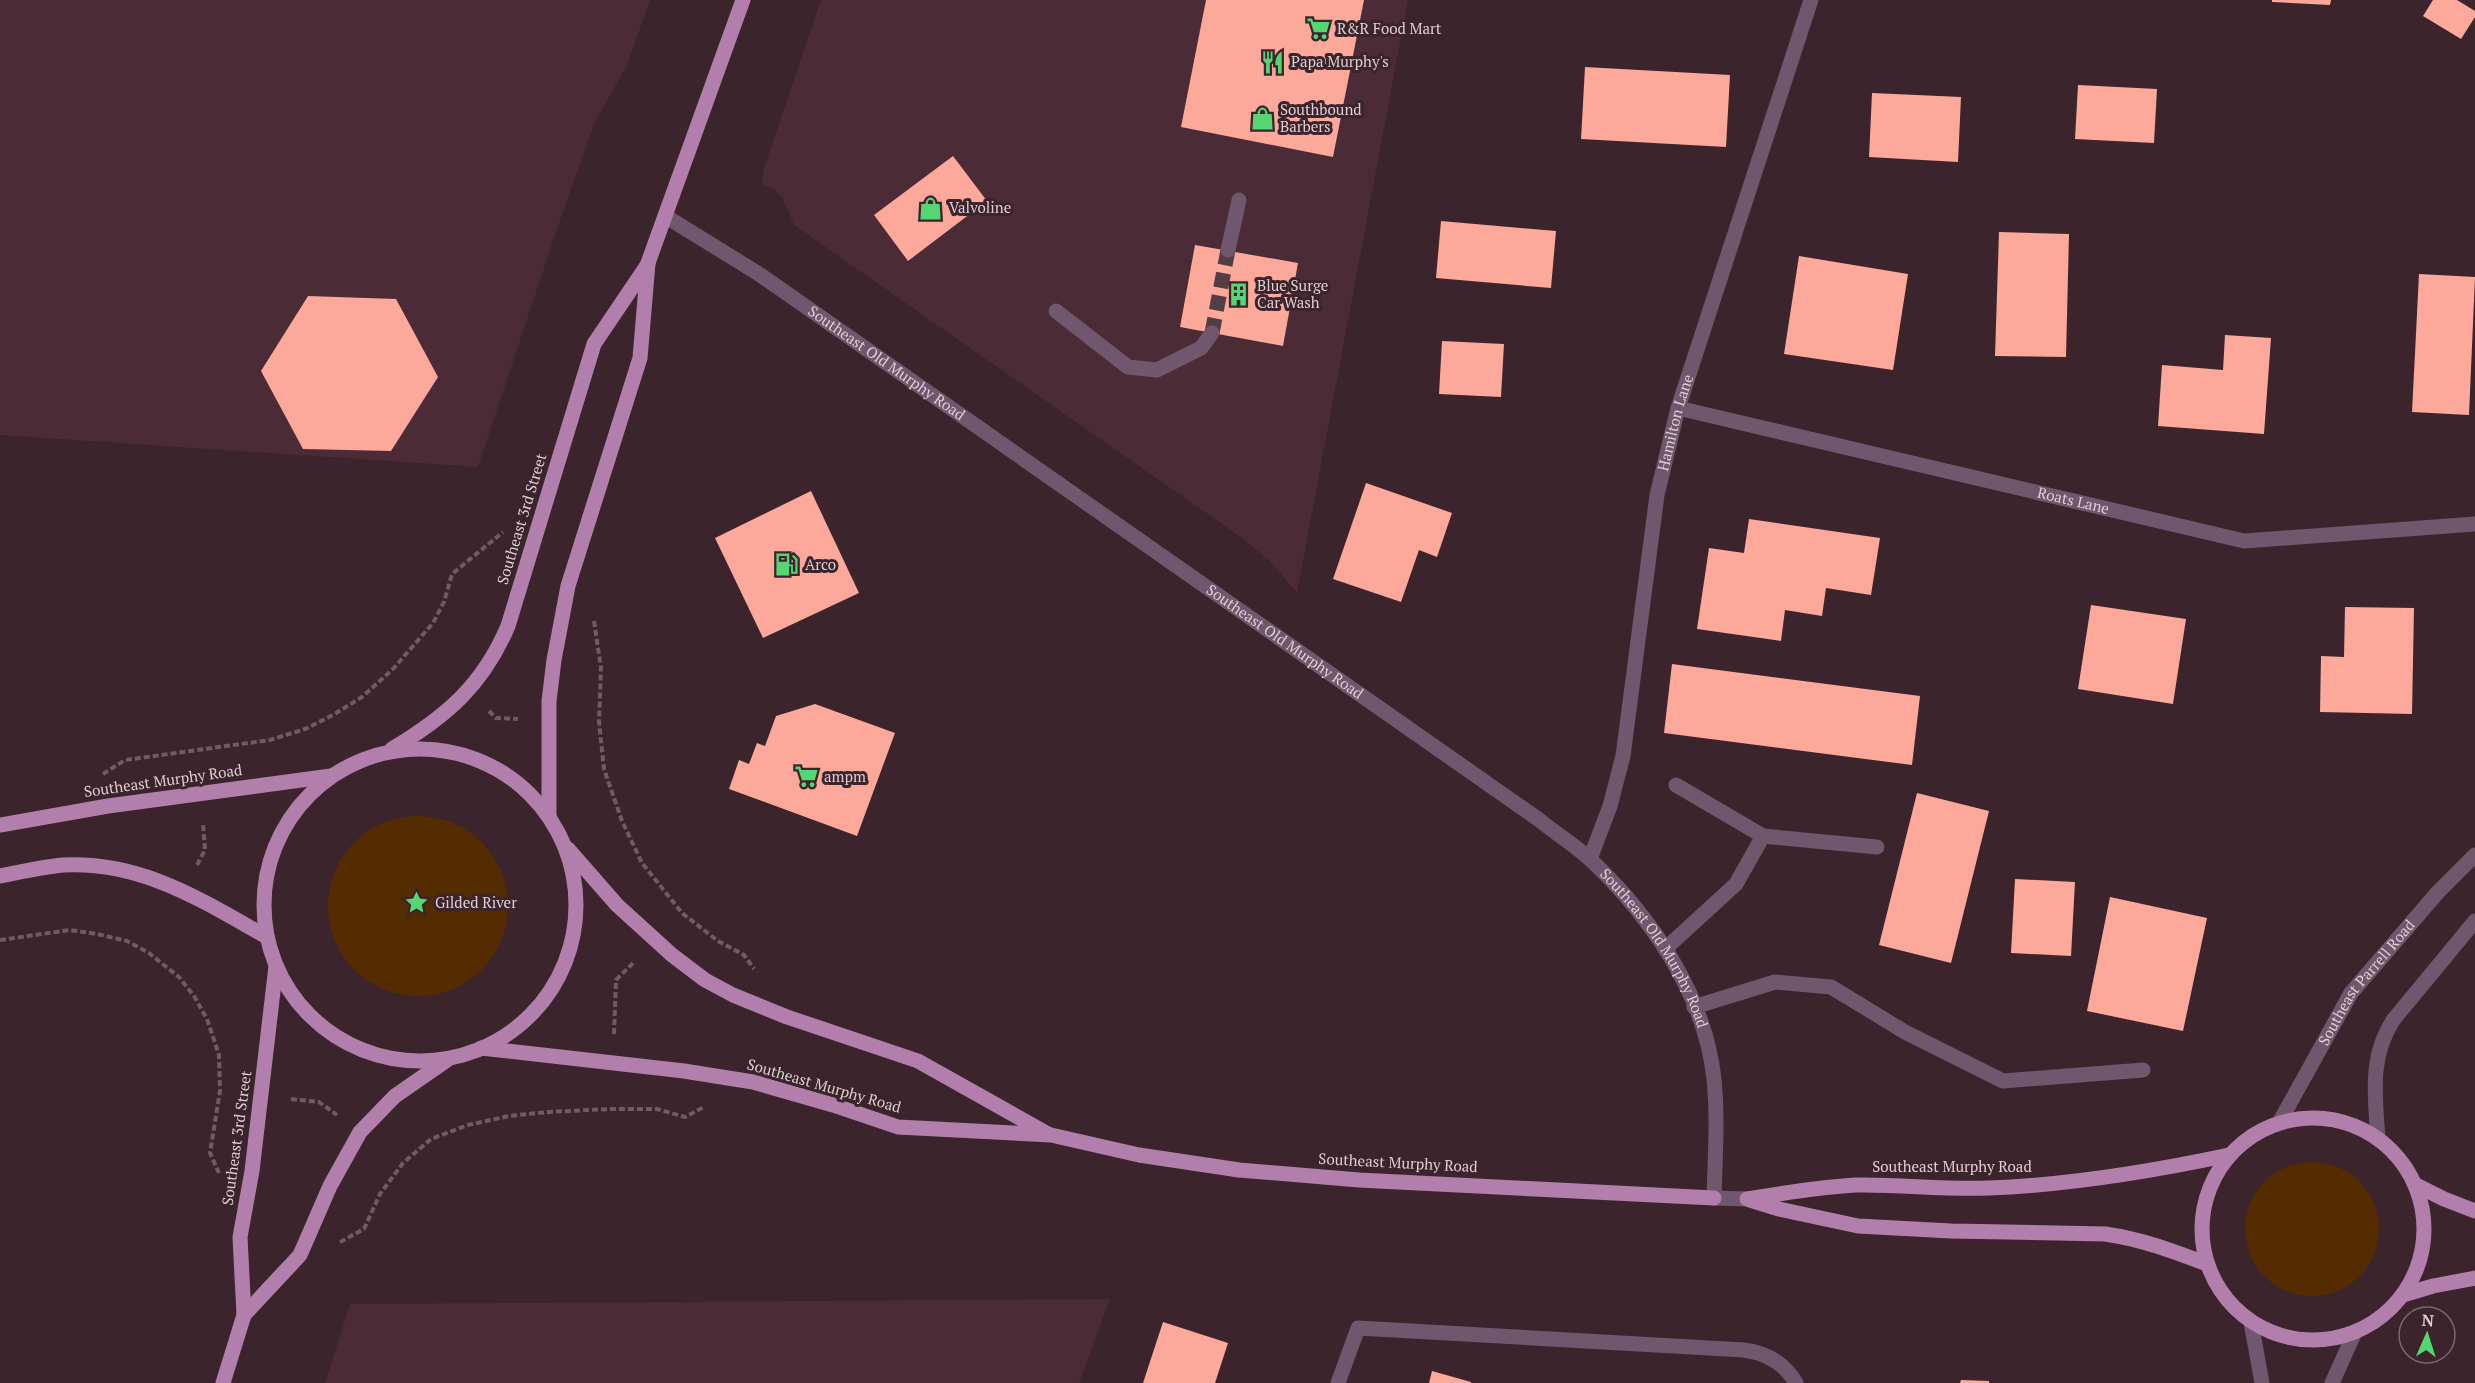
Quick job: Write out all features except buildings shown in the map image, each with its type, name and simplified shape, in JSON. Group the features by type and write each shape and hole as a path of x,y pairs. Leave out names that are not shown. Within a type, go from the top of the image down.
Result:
{"main road":[{"name":"Southeast 3rd Street","path":"549,817 548,720 554,660 576,557 640,358 648,263 743,0"},
{"name":"Southeast 3rd Street","path":"387,752 448,712 481,677 492,661 508,626 594,344 648,263"},
{"path":"418,749 448,752 478,760 505,775 529,793 549,817 564,843 573,873 576,903 573,933 565,963 551,990 531,1014 508,1034 481,1048 452,1057 421,1060 391,1058 352,1045 334,1035 310,1016 291,993 276,966 267,937 263,907 266,876 275,847 289,820 331,776 358,762 387,752 418,749"},
{"name":"Southeast Murphy Road","path":"0,825 108,806 331,776"},
{"name":"Southeast Murphy Road","path":"564,843 617,905 664,948 705,980 787,1017 918,1061 1051,1135"},
{"path":"0,876 61,865 103,866 136,873 167,883 267,937"},
{"name":"Southeast 3rd Street","path":"223,1383 244,1315 240,1237 252,1171 276,966"},
{"name":"Southeast Murphy Road","path":"481,1048 684,1071 753,1082 898,1127 1051,1135 1139,1155 1239,1170 1359,1180 1714,1198"},
{"name":"Southeast 3rd Street","path":"244,1315 300,1255 330,1186 360,1132 395,1096 452,1057"},
{"path":"2323,1118 2357,1127 2378,1138 2399,1159 2416,1185 2424,1218 2423,1244 2417,1269 2403,1295 2376,1321 2355,1332 2323,1340 2290,1338 2251,1322 2227,1300 2207,1264 2201,1236 2204,1207 2213,1180 2229,1155 2246,1140 2279,1123 2295,1119 2323,1118"},
{"name":"Southeast Murphy Road","path":"1747,1200 1803,1190 1855,1185 1986,1188 2054,1184 2112,1177 2229,1155"},
{"path":"2416,1185 2475,1211"},
{"name":"Southeast Murphy Road","path":"1747,1200 1858,1226 1952,1232 2105,1234 2176,1252 2207,1264"},
{"path":"2403,1295 2433,1286 2475,1278"}],"street":[{"name":"Hamilton Lane","path":"1590,859 1610,806 1623,756 1657,495 1678,408 1811,0"},
{"path":"1227,250 1239,200"},
{"name":"Southeast Old Murphy Road","path":"664,216 759,274 1538,819 1590,859 1640,912 1684,982 1694,1006 1708,1045 1714,1080 1716,1117 1714,1198"},
{"path":"1056,311 1128,367 1157,370 1201,348 1212,333"},
{"name":"Roats Lane","path":"1678,408 2244,541 2475,524"},
{"path":"1676,785 1763,836 1877,847"},
{"path":"1665,950 1736,884 1763,836"},
{"name":"Southeast Parrell Road","path":"2279,1123 2351,993 2438,892 2475,855"},
{"path":"2378,1138 2374,1076 2379,1049 2384,1037 2394,1019 2475,921"},
{"path":"1694,1006 1775,982 1831,987 1905,1032 2003,1081 2143,1070"},
{"name":"Southeast Murphy Road","path":"1714,1198 1747,1200"},
{"path":"2251,1322 2262,1383"},
{"path":"1338,1383 1358,1328 1744,1350 1759,1352 1773,1359 1784,1367 1796,1383"},
{"path":"2332,1383 2355,1332"}],"path":[{"path":"124,760 270,740 305,729 333,715 362,697 417,643 433,623 444,602 452,574 480,550"},
{"path":"594,618 601,668 599,722 604,770 622,821 642,863 682,913 718,941 744,955"},
{"path":"482,705 496,718 522,719"},
{"path":"195,867 205,850 202,814"},
{"path":"0,940 70,930 98,934 127,941 149,953 179,977 194,996 207,1019 219,1055 220,1091 210,1153 219,1174"},
{"path":"614,1039 616,980 641,955"},
{"path":"287,1098 319,1102 342,1119"},
{"path":"338,1243 364,1229 380,1194 403,1163 431,1139 468,1125 509,1116 579,1110 657,1109 685,1117 707,1105"}],"shaded area":[{"path":"0,0 650,0 627,65 594,124 478,467 0,435"},
{"path":"821,0 1408,0 1297,593 1270,561 1242,538 794,225 782,197 774,189 762,184 764,168"},
{"path":"418,816 436,817 453,823 482,842 501,871 507,888 507,924 501,941 482,970 453,989 436,995 418,996 400,995 383,989 354,970 335,941 329,924 328,906 329,888 335,871 354,842 383,823 400,817"},
{"path":"2312,1162 2338,1167 2360,1181 2374,1203 2379,1229 2374,1255 2360,1277 2338,1291 2312,1296 2286,1291 2264,1277 2250,1255 2245,1229 2250,1203 2264,1181 2286,1167"},
{"path":"1110,1299 1079,1383 325,1383 350,1304"}],"tunnel":[{"path":"1212,333 1228,250"}],"place":[{"name":"R&R Food Mart","path":"1319,29"},
{"name":"Papa Murphy's","path":"1273,62"},
{"name":"Southbound Barbers","path":"1262,119"},
{"name":"Valvoline","path":"931,208"},
{"name":"Blue Surge Car Wash","path":"1239,295"},
{"name":"Arco","path":"787,565"},
{"name":"ampm","path":"806,777"},
{"name":"Gilded River","path":"417,903"}]}
